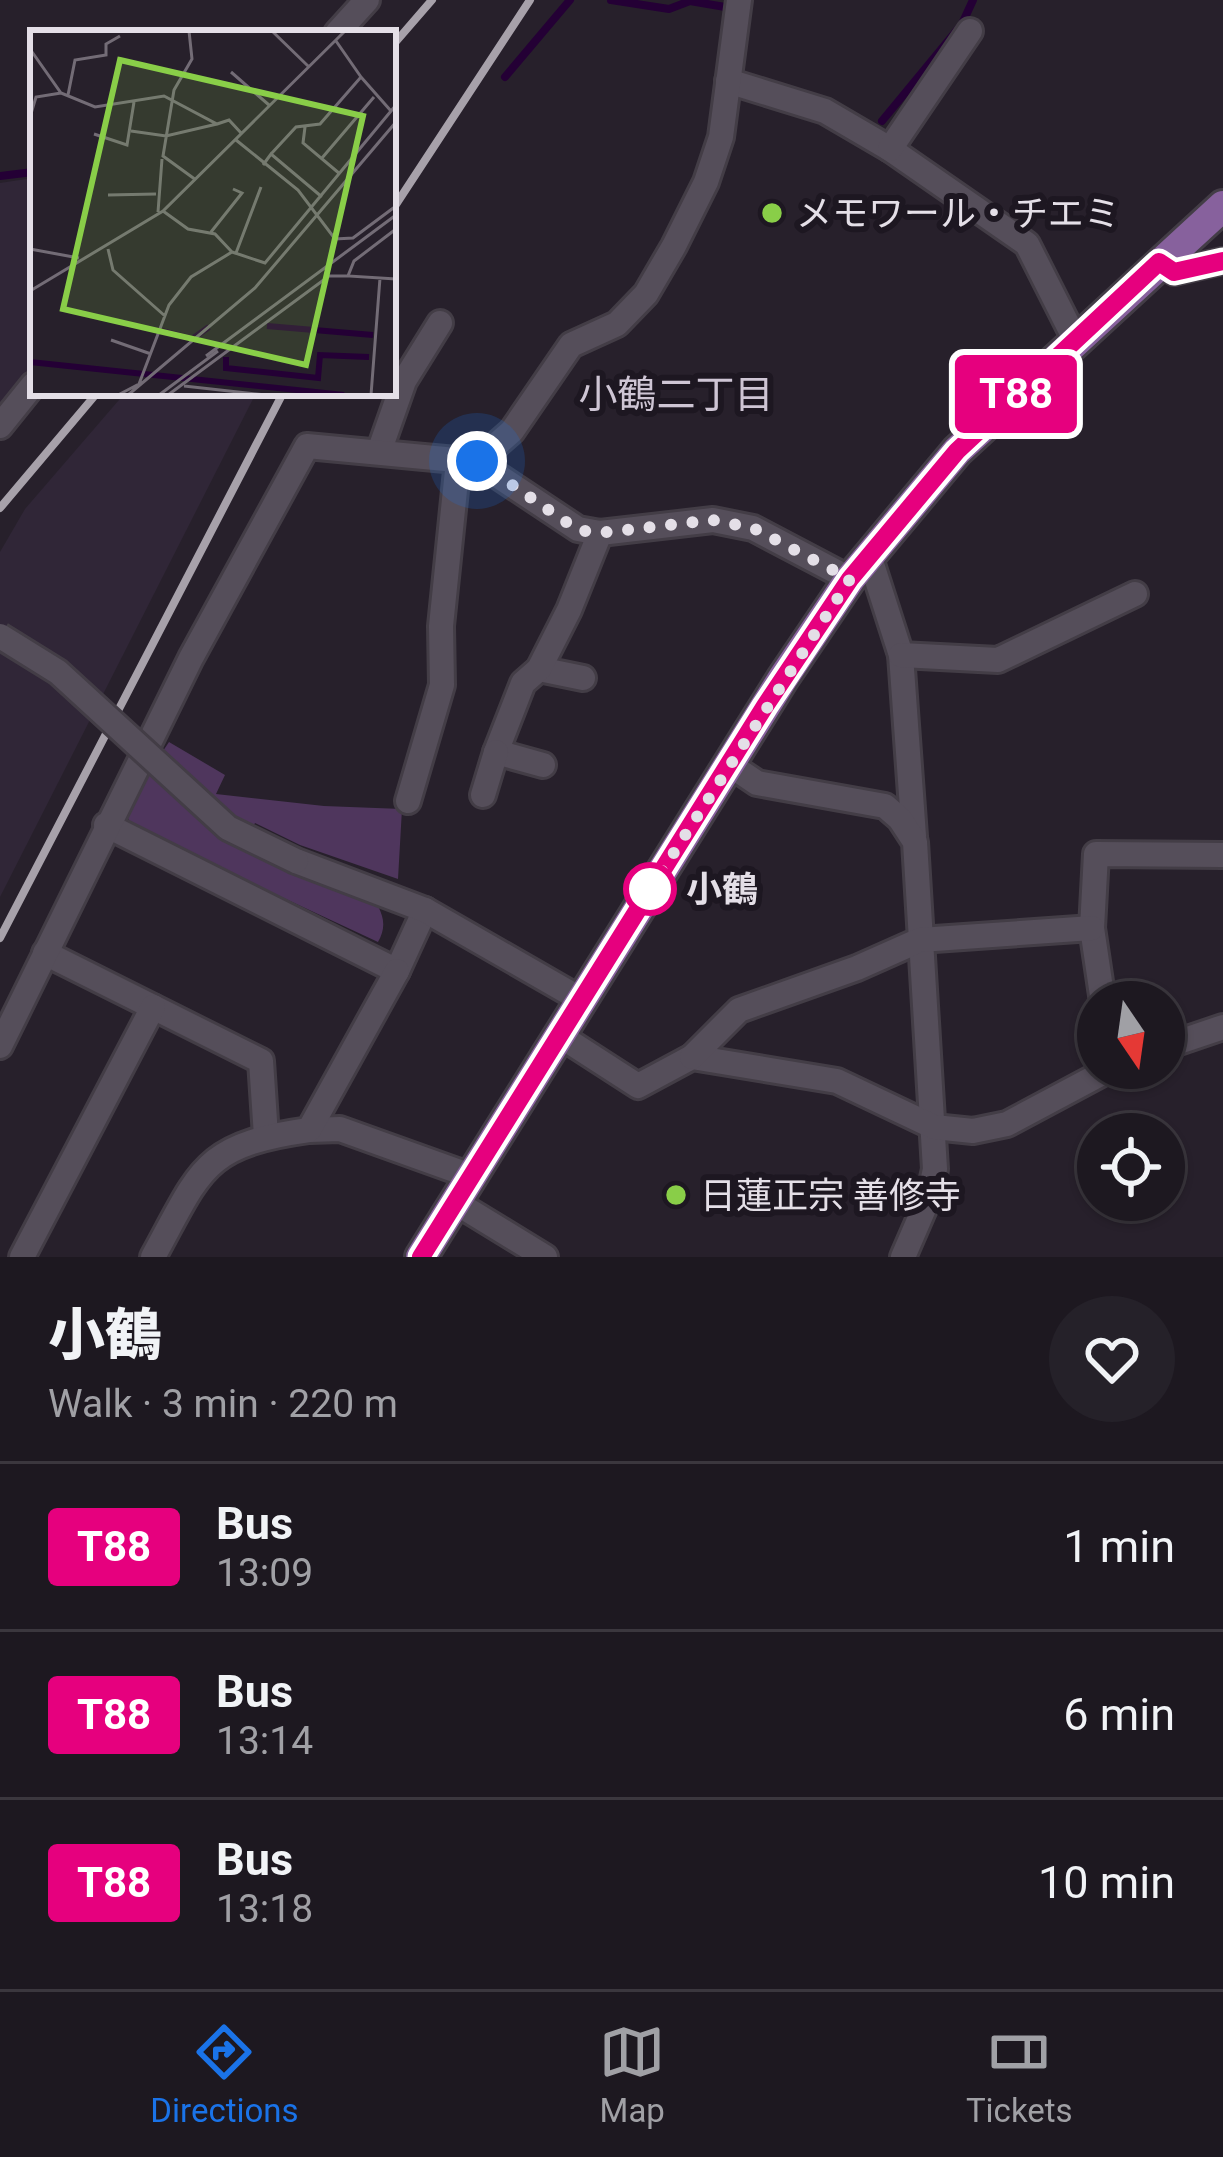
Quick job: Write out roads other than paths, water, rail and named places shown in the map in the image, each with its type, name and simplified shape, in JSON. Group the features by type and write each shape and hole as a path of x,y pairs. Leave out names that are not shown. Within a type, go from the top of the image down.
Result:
{"main road":[{"path":"421,1257 580,998 860,567 957,451 1223,206"}],"street":[{"path":"340,30 367,0"},
{"path":"408,802 442,685 441,626 467,461 512,430 571,346 617,324 646,294 706,182 721,136 739,0"},
{"path":"890,149 970,31"},
{"path":"728,81 825,111 890,149 1027,244 1075,339"},
{"path":"1159,262 1174,272 1223,261"},
{"path":"379,452 404,381 440,322"},
{"path":"0,426 30,389"},
{"path":"0,1046 191,658 307,446 467,461 578,530 599,533 712,520 753,528 860,567 901,655 934,1127 935,1169 929,1197 903,1257"},
{"path":"483,795 523,683 538,670 569,610 599,533"},
{"path":"901,655 998,660 1135,594"},
{"path":"0,636 58,672 228,828 296,861 425,910 580,998"},
{"path":"538,670 583,677"},
{"path":"496,752 543,765"},
{"path":"729,764 757,783 885,806 915,842"},
{"path":"106,825 397,971"},
{"path":"1100,981 1092,928 1096,854 1223,855"},
{"path":"309,1130 397,971 425,910"},
{"path":"559,1035 638,1086 692,1057 739,1010 920,940 1092,928"},
{"path":"45,952 261,1061 266,1136"},
{"path":"22,1257 153,1007"},
{"path":"1185,1040 1223,1027"},
{"path":"692,1057 837,1081 934,1127 973,1132 1007,1124 1077,1087"},
{"path":"153,1257 200,1170 231,1149 266,1136 340,1129 463,1189 545,1257"}],"waterway":[{"path":"505,77 570,0"},
{"path":"611,0 669,9 690,1 731,8"},
{"path":"882,121 962,24 973,0"},
{"path":"0,176 30,172"}],"railway":[{"path":"396,42 432,0"},
{"path":"396,204 530,0"},
{"path":"0,508 94,396"},
{"path":"0,938 281,396"}],"place":[{"name":"メモワール・チエミ","path":"772,213"},
{"name":"小鶴","path":"650,889"},
{"name":"日蓮正宗 善修寺","path":"676,1195"}],"district":[{"name":"小鶴二丁目","path":"676,394"}]}
